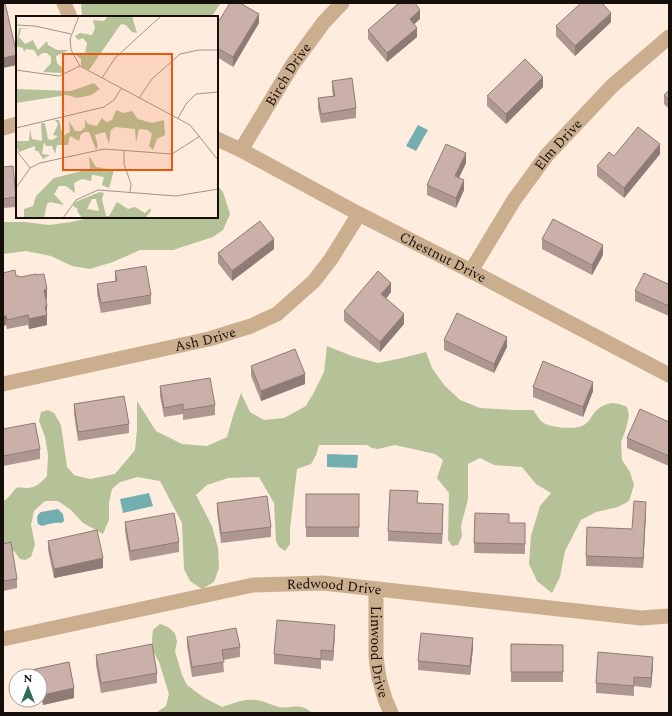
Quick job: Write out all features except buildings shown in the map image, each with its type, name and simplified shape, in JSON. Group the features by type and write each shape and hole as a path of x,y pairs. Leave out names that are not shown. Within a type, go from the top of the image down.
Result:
{"street":[{"path":"64,3 70,16"},
{"name":"Birch Drive","path":"241,150 293,64 324,22 342,3"},
{"name":"Elm Drive","path":"471,271 514,200 548,155 612,86 669,37"},
{"path":"3,128 16,124"},
{"name":"Chestnut Drive","path":"218,139 241,150 359,214 669,375"},
{"name":"Ash Drive","path":"3,384 209,339 251,326 277,314 314,281 331,259 359,214"},
{"name":"Redwood Drive","path":"3,639 253,586 323,583 641,618 669,616"},
{"name":"Linwood Drive","path":"376,589 376,657 379,678 391,713"}],"green space":[{"path":"81,3 221,3 212,16 82,15"},
{"path":"218,186 223,192 230,214 223,230 213,237 173,250 140,250 113,262 90,269 72,266 51,256 26,251 3,254 3,222 25,222 49,225 89,218 218,218"},
{"path":"327,346 352,356 378,363 426,352 432,368 444,385 460,400 480,408 533,410 542,422 551,426 569,428 580,427 588,422 599,408 607,404 615,403 627,407 629,415 621,442 622,460 630,472 634,485 629,501 618,507 596,512 581,520 565,551 560,577 552,593 537,581 529,564 531,536 540,506 551,493 536,484 522,467 494,465 480,458 468,464 468,499 461,526 462,536 458,545 452,546 448,540 449,493 437,478 443,460 435,454 395,445 378,449 367,445 319,445 311,464 297,469 290,529 290,544 285,551 279,547 276,541 274,503 259,477 228,478 207,485 196,495 212,526 218,548 219,568 214,582 202,589 190,581 184,569 182,523 160,481 138,477 120,482 112,489 109,503 109,520 103,534 83,523 71,510 58,501 45,501 34,511 31,525 35,545 31,557 25,560 20,559 14,551 3,548 3,501 8,498 17,488 34,487 47,476 48,455 45,437 39,421 41,412 48,410 54,413 61,425 67,467 74,475 90,479 115,474 135,450 137,401 156,431 182,444 207,446 227,437 241,393 250,412 264,420 284,418 306,406 324,372"},
{"path":"160,624 168,627 175,633 177,642 175,651 182,675 187,685 203,697 222,707 241,701 256,700 279,707 300,707 312,713 144,713 157,712 166,706 169,694 159,662 152,649 153,630"}],"water":[{"path":"418,125 428,130 416,151 406,146"},
{"path":"327,454 358,455 357,468 327,467"},
{"path":"149,493 153,506 123,513 120,499"},
{"path":"58,509 63,514 64,521 62,523 42,526 38,524 37,517 39,513"}]}
